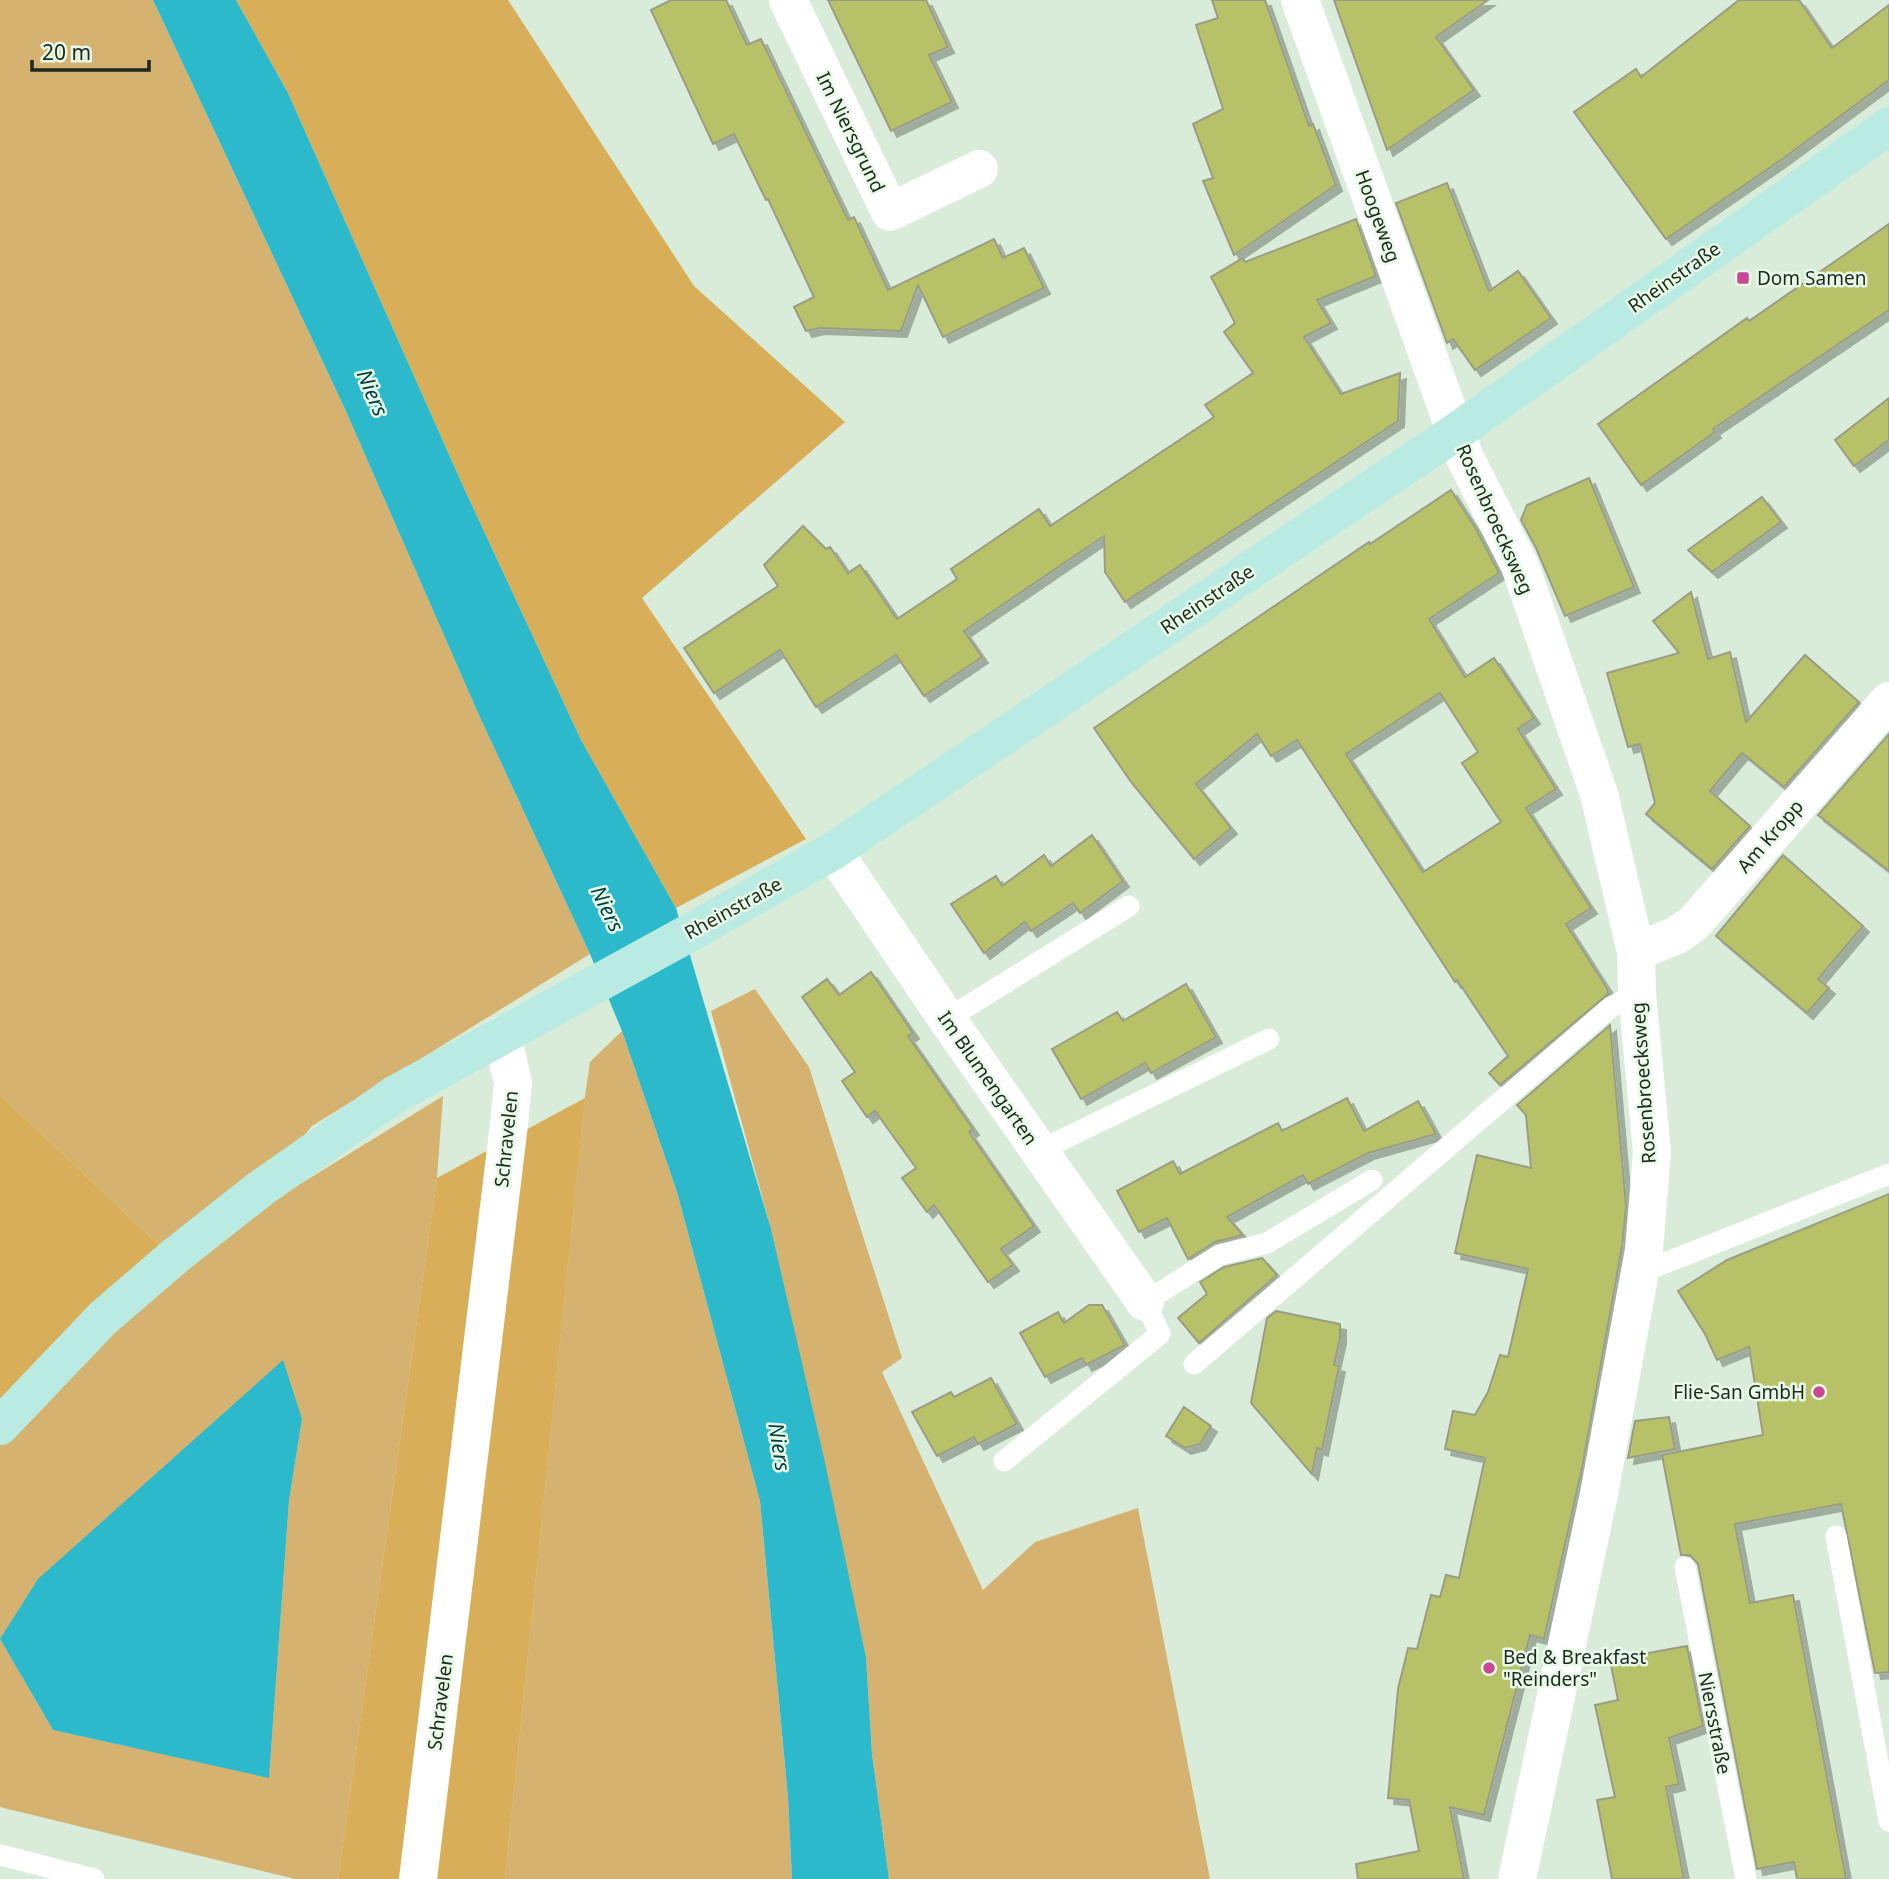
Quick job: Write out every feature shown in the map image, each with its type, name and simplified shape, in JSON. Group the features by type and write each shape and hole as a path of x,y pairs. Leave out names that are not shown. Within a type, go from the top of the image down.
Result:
{"main road":[{"name":"Rheinstraße","path":"502,1035 833,851 1456,432 1889,126"},
{"path":"0,1426 103,1318 175,1256 260,1189 394,1095 502,1035"}],"street":[{"name":"Im Niersgrund","path":"788,0 890,212 979,169"},
{"name":"Hoogeweg","path":"1300,0 1456,432"},
{"name":"Rosenbroecksweg","path":"1456,432 1465,458 1520,566 1599,794 1636,952 1637,993 1652,1152 1644,1250 1599,1494 1517,1879"},
{"name":"Am Kropp","path":"1636,952 1676,935 1694,923 1889,701"},
{"name":"Im Blumengarten","path":"833,851 1145,1302"},
{"name":"Schravelen","path":"418,1879 509,1124 513,1083 502,1035"}],"lane":[{"path":"947,1019 1129,906"},
{"path":"1194,1364 1611,1007 1637,993"},
{"path":"1039,1151 1269,1039"},
{"path":"1640,1273 1889,1174"},
{"path":"1004,1461 1160,1334 1145,1302 1219,1255 1267,1242 1372,1180"},
{"path":"1836,1536 1889,1821"},
{"name":"Niersstraße","path":"1685,1567 1746,1879"},
{"path":"0,1856 94,1879"}],"shaded area":[{"path":"0,0 153,0 345,409 478,713 590,954 312,1126 260,1189 271,1202 443,1096 437,1178 338,1879 295,1879 0,1807 0,1639 0,1427 168,1254 0,1094","holes":["302,1419 289,1501 269,1777 53,1730 0,1639"]},
{"path":"236,0 508,0 694,286 845,422 642,598 806,839 676,908 581,740 463,486 288,93"},
{"path":"755,989 809,1067 902,1358 882,1372 983,1590 1035,1542 1138,1508 1210,1879 889,1879 872,1754 866,1657 771,1229 711,1011"},
{"path":"622,1031 677,1192 760,1501 788,1797 792,1879 505,1879 585,1096 590,1062"},
{"path":"0,1094 168,1254 0,1438"},
{"path":"585,1098 505,1879 338,1879 437,1178"}],"water":[{"name":"Niers","path":"153,0 236,0 288,93 463,486 581,740 676,908 771,1229 824,1458 866,1657 872,1754 889,1879 792,1879 788,1797 760,1501 677,1192 622,1031 590,954 478,713 345,409"},
{"path":"283,1360 302,1419 289,1501 269,1778 53,1730 0,1639 38,1579"}],"building":[{"path":"671,0 726,0 747,45 761,39 848,220 854,217 888,290 994,239 1003,258 1024,248 1044,288 943,337 918,285 901,331 819,328 806,331 794,307 814,297 768,199 766,200 734,134 713,144 651,10"},
{"path":"828,0 926,0 948,47 929,55 952,102 891,131"},
{"path":"1212,0 1265,0 1309,126 1313,124 1336,185 1234,255 1203,181 1213,178 1193,124 1223,109 1196,25 1218,18"},
{"path":"1334,0 1488,0 1436,37 1474,90 1387,150"},
{"path":"1739,0 1799,0 1832,48 1889,5 1889,80 1784,158 1666,239 1574,112 1636,69 1641,77"},
{"path":"1447,183 1489,291 1518,271 1551,318 1475,370 1453,339 1447,343 1396,203"},
{"path":"1356,219 1376,276 1317,300 1331,323 1304,337 1341,394 1400,373 1398,421 1125,602 1105,572 1104,536 964,631 982,657 924,696 896,655 816,707 780,650 714,693 684,648 778,586 764,565 803,526 826,549 830,547 848,573 860,565 897,619 957,579 951,569 1039,509 1050,526 1214,417 1205,405 1253,373 1224,332 1235,323 1211,277 1243,258 1245,262"},
{"path":"1889,224 1889,310 1713,429 1715,432 1641,485 1598,424 1747,318 1749,321"},
{"path":"1889,398 1889,440 1854,466 1835,440"},
{"path":"1589,478 1634,587 1565,616 1521,520 1527,505"},
{"path":"1451,490 1476,529 1499,573 1429,619 1465,677 1494,658 1534,718 1518,729 1556,789 1526,808 1591,908 1566,924 1607,988 1608,994 1500,1085 1489,1073 1508,1056 1457,980 1455,982 1297,740 1271,756 1257,734 1196,784 1231,828 1194,859 1131,782 1094,728 1369,542 1370,544","holes":["1440,693 1478,752 1462,763 1501,822 1423,872 1346,754"]},
{"path":"1762,497 1781,522 1712,572 1688,550"},
{"path":"1691,592 1708,659 1730,652 1746,722 1805,655 1859,702 1784,787 1742,753 1710,791 1750,826 1712,869 1646,814 1655,803 1640,744 1628,747 1607,673 1679,653 1653,621"},
{"path":"1889,734 1889,871 1818,815"},
{"path":"1092,835 1123,881 1080,913 1073,903 1031,931 1025,922 984,953 951,904 996,876 1002,886 1044,855 1051,866"},
{"path":"1783,855 1863,926 1818,979 1829,988 1807,1013 1716,936"},
{"path":"871,972 913,1033 908,1036 973,1129 969,1132 1034,1226 1001,1249 1013,1265 988,1282 934,1205 927,1212 902,1178 916,1168 875,1111 867,1117 842,1081 855,1072 802,997 827,979 839,995"},
{"path":"1186,984 1216,1037 1151,1073 1145,1063 1081,1099 1052,1049 1117,1012 1123,1021"},
{"path":"1610,1025 1626,1206 1622,1247 1582,1468 1544,1639 1530,1635 1484,1815 1450,1807 1464,1879 1358,1879 1356,1864 1419,1851 1409,1800 1388,1798 1398,1689 1408,1648 1417,1649 1431,1595 1440,1597 1446,1575 1459,1578 1485,1458 1445,1449 1453,1411 1475,1415 1488,1392 1500,1355 1508,1357 1528,1269 1455,1253 1477,1155 1531,1168 1526,1115 1517,1105"},
{"path":"1347,1098 1364,1131 1418,1101 1436,1134 1368,1153 1308,1184 1303,1175 1227,1217 1243,1235 1215,1242 1188,1259 1167,1218 1139,1232 1117,1191 1173,1161 1180,1174 1278,1123 1282,1131"},
{"path":"1889,1194 1889,1672 1875,1673 1841,1504 1735,1524 1750,1603 1793,1595 1846,1879 1797,1879 1794,1862 1757,1869 1698,1564 1690,1555 1681,1555 1662,1455 1763,1435 1749,1347 1717,1360 1705,1334 1678,1291 1727,1260"},
{"path":"1262,1258 1277,1275 1199,1343 1178,1318 1207,1294 1200,1282 1224,1267"},
{"path":"1089,1305 1102,1305 1125,1345 1086,1365 1082,1358 1045,1377 1020,1333 1058,1312 1064,1323"},
{"path":"1276,1311 1340,1324 1334,1365 1339,1366 1322,1450 1317,1448 1312,1474 1251,1403 1267,1318"},
{"path":"991,1378 1017,1424 978,1444 974,1437 937,1456 912,1412 951,1392 954,1397"},
{"path":"1184,1407 1211,1426 1200,1444 1185,1448 1166,1436"},
{"path":"1669,1417 1675,1449 1628,1458 1635,1421"},
{"path":"1687,1646 1703,1726 1669,1738 1679,1784 1666,1787 1684,1879 1612,1879 1597,1800 1615,1797 1595,1705 1618,1700 1610,1660"}],"place":[{"name":"Dom Samen","path":"1743,278"},
{"name":"Flie-San GmbH","path":"1819,1392"},
{"name":"Bed & Breakfast \"Reinders\"","path":"1489,1668"}]}
